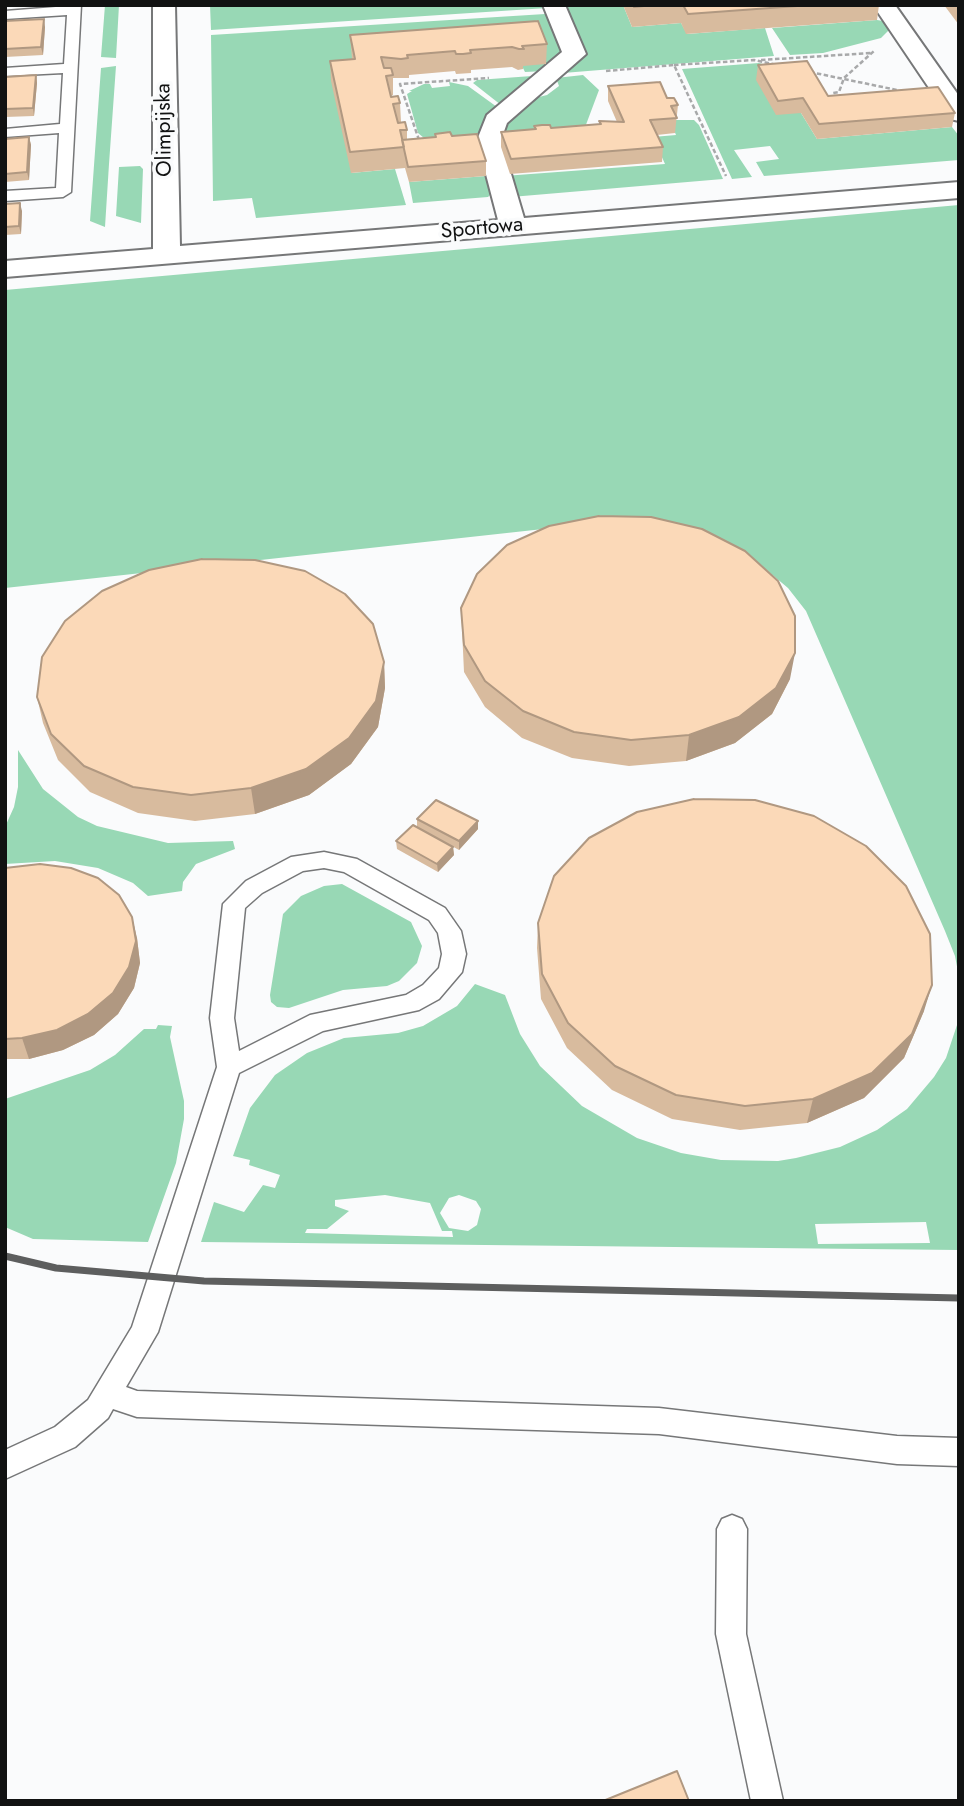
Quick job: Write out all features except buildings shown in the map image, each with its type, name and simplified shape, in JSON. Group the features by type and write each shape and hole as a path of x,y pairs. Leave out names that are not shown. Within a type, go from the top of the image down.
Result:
{"street":[{"name":"Olimpijska","path":"164,5 167,254"},
{"path":"513,226 489,140 496,120 574,54 554,5"},
{"path":"884,5 959,114"},
{"name":"Sportowa","path":"5,269 959,190"}],"lane":[{"path":"5,15 74,8 63,192 5,196"},
{"path":"5,72 70,68"},
{"path":"5,133 67,128"},
{"path":"5,1465 65,1437 98,1409 144,1332 229,1067 222,1018 234,904 254,887 299,863 324,860 349,865 437,914 449,931 454,954 450,972 431,992 411,1003 317,1022 229,1067"},
{"path":"108,1394 137,1404 659,1421 897,1450 959,1452"},
{"path":"732,1529 731,1634 767,1801"}],"path":[{"path":"839,102 833,93 839,92 844,78 900,26"},
{"path":"551,74 872,53 925,64"},
{"path":"754,60 779,65"},
{"path":"674,65 742,208"},
{"path":"805,71 922,95 945,94"}],"green space":[{"path":"105,5 119,5 116,58 101,57"},
{"path":"210,5 545,5 547,8 211,30"},
{"path":"562,5 623,5 632,27 681,23 687,34 765,28 774,56 563,73"},
{"path":"550,15 562,49 545,71 525,72 522,66 352,55 356,79 351,173 395,169 406,205 256,218 252,198 213,201 211,35"},
{"path":"883,21 889,30 881,38 823,53 790,55 772,28"},
{"path":"759,63 805,76 801,113 817,139 952,127 959,136 959,160 764,176 756,162 779,159 770,146 734,150 752,177 732,179 682,69"},
{"path":"116,66 105,227 90,221 101,68"},
{"path":"583,75 599,90 584,130 498,135 504,122 531,99 547,95 559,86 556,78"},
{"path":"534,78 501,105 473,83 477,80"},
{"path":"449,82 468,86 497,107 477,138 424,138 418,133 407,94 424,84 430,84 432,88 450,86"},
{"path":"670,120 694,120 699,125 723,179 511,197 504,176 665,164 653,137 676,135"},
{"path":"140,166 143,169 141,223 116,216 119,167"},
{"path":"486,176 491,194 488,197 413,203 409,182"},
{"path":"959,205 959,977 955,956 945,931 806,611 788,588 757,562 598,523 5,588 5,290"},
{"path":"18,750 43,789 78,817 97,826 168,843 233,841 235,849 196,864 183,882 182,891 148,896 133,883 98,868 55,861 5,864 5,827 14,807 18,787"},
{"path":"342,884 411,922 422,946 417,963 399,981 387,986 343,990 289,1008 277,1007 271,1002 270,995 283,914 301,896 324,886"},
{"path":"475,984 505,995 520,1034 540,1066 582,1106 637,1138 681,1153 721,1160 778,1161 796,1158 840,1147 877,1130 907,1109 934,1077 946,1058 959,1019 959,1250 201,1242 214,1202 244,1212 263,1185 275,1188 280,1175 249,1165 250,1160 233,1156 250,1108 275,1075 307,1053 344,1038 398,1033 423,1026 457,1006","holes":["385,1195 430,1203 442,1231 452,1231 453,1237 305,1233 307,1229 327,1229 349,1211 335,1206 335,1200","459,1195 476,1201 481,1209 477,1225 468,1231 449,1228 440,1213 449,1198","926,1222 930,1243 818,1244 815,1224"]},
{"path":"158,1025 172,1026 170,1037 184,1101 184,1119 176,1163 148,1242 33,1239 5,1227 5,1099 90,1070 115,1055 144,1029 156,1029"}],"railway":[{"path":"5,1256 56,1268 204,1281 959,1298"}]}
